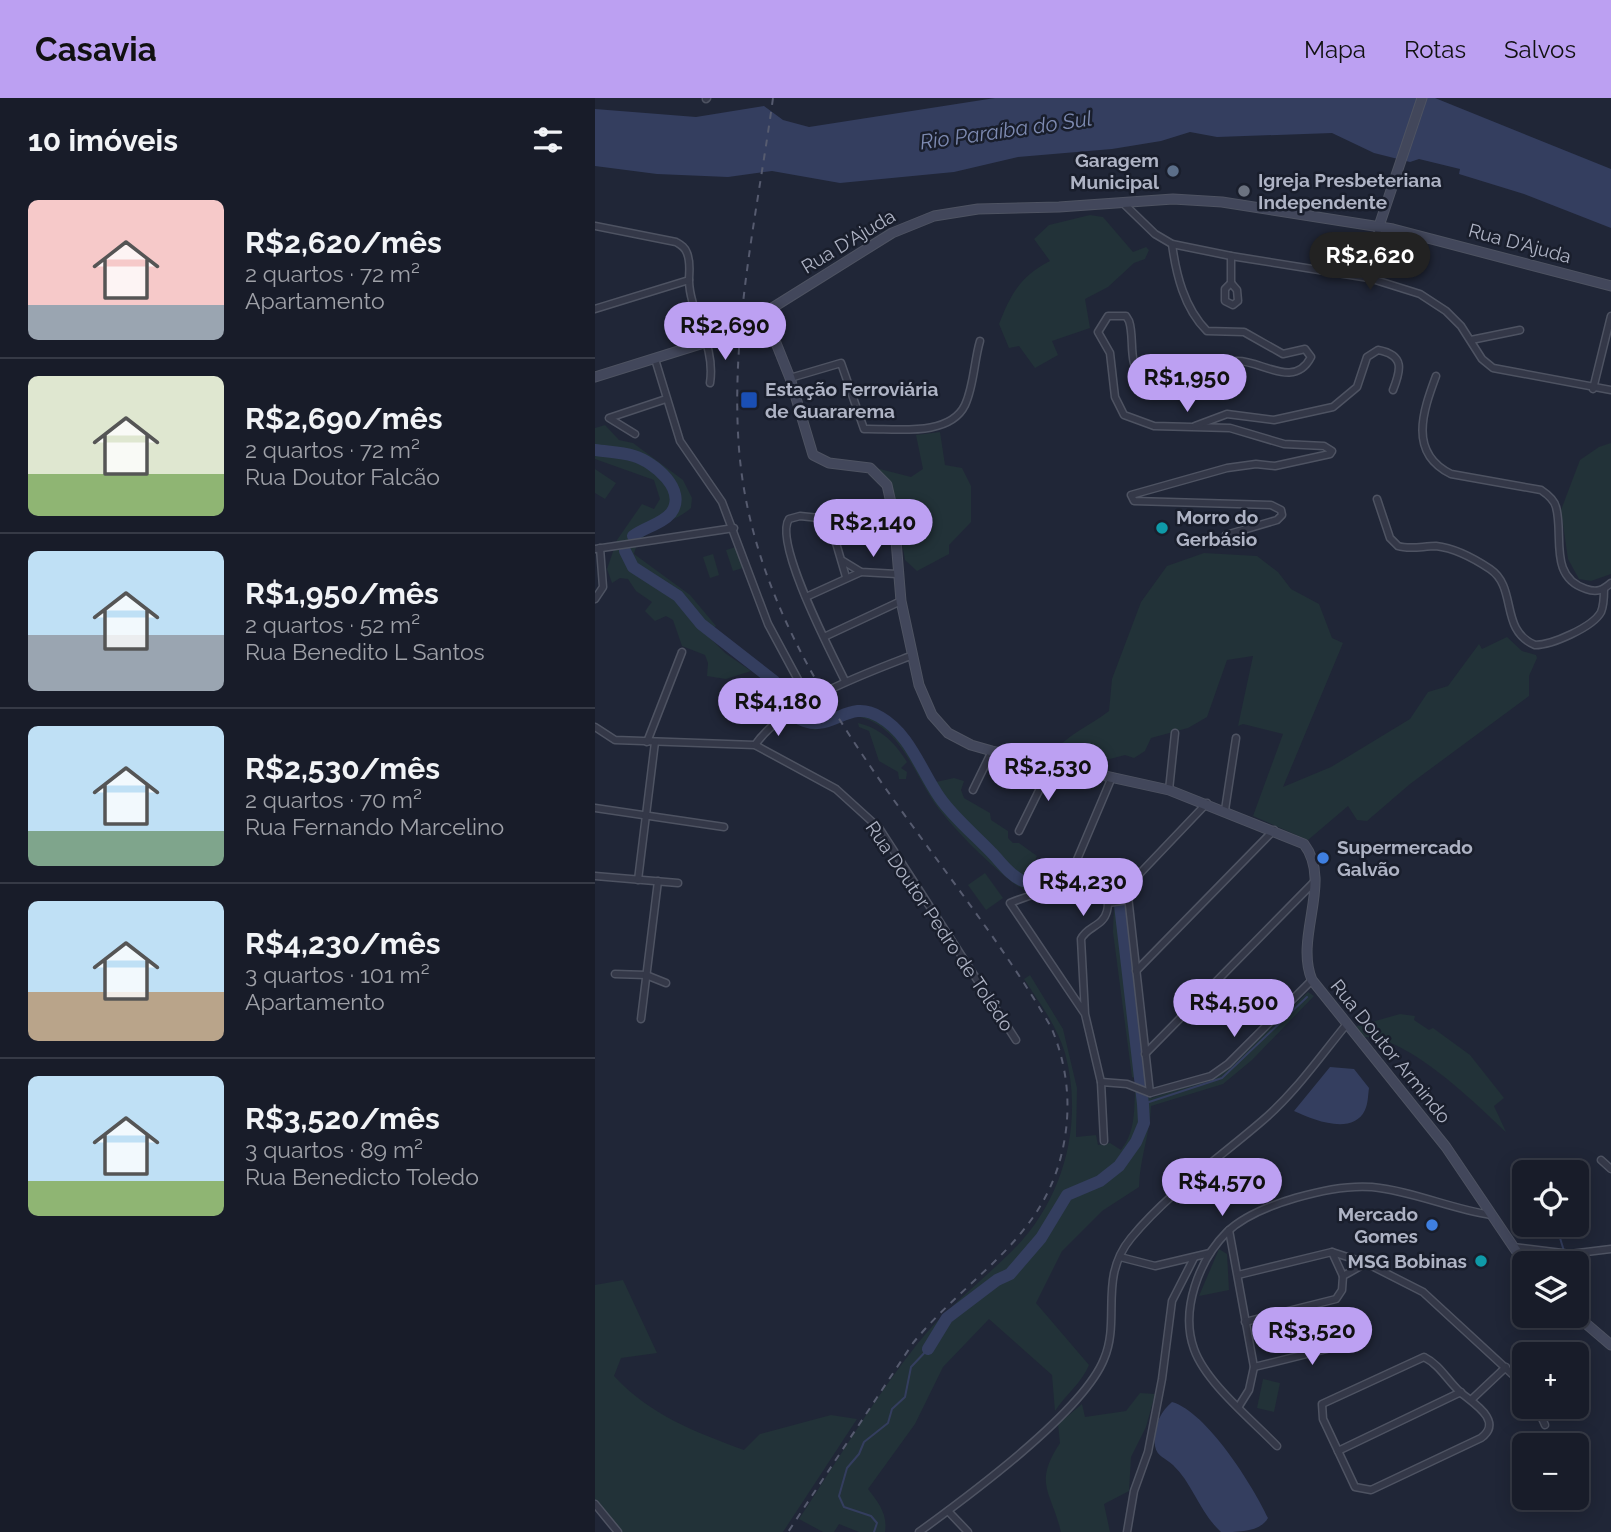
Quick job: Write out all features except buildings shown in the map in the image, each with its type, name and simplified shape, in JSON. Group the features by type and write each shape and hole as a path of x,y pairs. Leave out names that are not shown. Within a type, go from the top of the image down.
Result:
{"street":[{"path":"1369,278 1379,226 1422,98"},
{"name":"Rua D'Ajuda","path":"595,377 707,342 764,313 892,233 934,216 978,209 1184,199 1222,202 1379,226 1611,286"},
{"path":"1122,201 1155,234 1173,243 1231,256 1369,278 1402,287 1432,300 1461,326 1482,359 1493,368 1593,389 1611,390"},
{"path":"595,226 680,244 689,260 689,280 707,342 712,371 710,383"},
{"path":"1173,243 1179,283 1199,322 1207,331 1244,332 1283,354 1305,349 1311,357 1303,368 1285,373 1235,361 1178,379 1150,381 1139,375 1134,366 1131,328 1125,316 1108,316 1098,332 1110,353 1115,397 1123,415 1154,426 1230,428 1284,444 1330,448 1330,454 1275,466 1256,464 1227,468 1131,495 1134,501 1271,505 1281,510 1282,515 1277,520 1226,535"},
{"path":"1231,256 1231,283"},
{"path":"595,309 689,280"},
{"name":"Rua Doutor Armindo","path":"764,313 790,378 815,457 870,468 887,485 894,516 901,601 924,699 940,726 971,745 1168,790 1207,803 1295,838 1309,850 1315,868 1305,956 1312,980 1446,1147 1515,1251"},
{"path":"1593,389 1611,316"},
{"path":"1471,340 1520,330"},
{"path":"790,378 841,363 863,429 928,428 950,421 966,403 980,341"},
{"path":"1190,428 1227,414 1274,419 1333,407 1357,387 1367,357 1378,350 1395,356 1400,361 1401,368 1393,390"},
{"path":"655,359 666,399 687,455 716,490 734,528 751,585 807,704"},
{"path":"1436,376 1420,422 1422,440 1431,458 1451,474 1541,490 1548,494 1556,507 1560,559 1565,574 1575,584 1601,590 1611,583"},
{"path":"635,434 609,418 666,399"},
{"path":"1377,499 1390,538 1398,546 1455,550 1496,573 1504,586 1516,631 1535,645 1556,642 1595,619 1602,609 1601,590"},
{"path":"845,681 794,566 785,528 789,519 800,516 829,519 846,577"},
{"path":"595,598 603,587 597,549 734,528"},
{"path":"842,561 861,572"},
{"path":"806,597 861,572 897,574"},
{"path":"824,637 901,601"},
{"path":"647,742 682,652"},
{"path":"755,745 768,728 845,681 913,655"},
{"name":"Rua Doutor Pedro de Tolêdo","path":"595,727 615,740 755,745 836,789 879,828 1016,1040"},
{"path":"1168,790 1175,733"},
{"path":"1225,810 1235,738"},
{"path":"638,880 655,743"},
{"path":"973,790 992,751"},
{"path":"1019,831 1052,764"},
{"path":"1112,777 1076,862 1110,873 1127,887"},
{"path":"1147,1092 1136,971 1126,900 1127,887 1207,803"},
{"path":"595,808 724,827"},
{"path":"1136,971 1275,830"},
{"path":"595,876 678,884"},
{"path":"641,1019 657,881"},
{"path":"1145,1054 1314,882"},
{"path":"1085,1014 1010,903 1029,895 1090,885 1102,890 1109,903 1104,919 1084,933 1081,939 1085,1014 1101,1082 1104,1141"},
{"path":"1109,903 1126,900"},
{"path":"615,974 646,975 666,983"},
{"path":"1101,1082 1133,1086 1147,1092 1220,1071 1312,980"},
{"path":"919,1532 1065,1413 1094,1379 1109,1346 1109,1296 1120,1257 1129,1240 1181,1189 1264,1119 1346,1025"},
{"path":"1601,1160 1611,1169"},
{"path":"1277,1446 1203,1367 1194,1349 1190,1330 1193,1292 1210,1253 1229,1230 1282,1203 1352,1188 1399,1192 1458,1209 1491,1215"},
{"path":"1229,1230 1254,1367 1249,1390 1239,1406"},
{"path":"1511,1246 1570,1254 1611,1249"},
{"path":"1238,1275 1332,1252 1366,1263 1423,1292 1512,1373"},
{"path":"1245,1322 1336,1299 1342,1290 1343,1276 1332,1252"},
{"path":"1120,1257 1155,1266 1210,1253"},
{"path":"1127,1532 1134,1491 1148,1452 1162,1379 1172,1301 1194,1258"},
{"path":"1343,1276 1366,1263"},
{"path":"1589,1326 1611,1345"},
{"path":"1254,1367 1363,1340"},
{"path":"1424,1357 1434,1362 1471,1400 1485,1413 1490,1424 1485,1436 1371,1490 1355,1488 1323,1419 1322,1404 1413,1359 1424,1357"},
{"path":"1471,1400 1506,1367"},
{"path":"1338,1451 1461,1392"},
{"path":"1542,1419 1545,1425"},
{"path":"595,1504 618,1532"},
{"path":"948,1511 968,1532"}],"shaded area":[{"path":"1090,215 1103,217 1133,252 1146,247 1149,250 1145,259 1134,263 1108,287 1085,299 1090,328 1052,341 1058,355 1035,368 1019,346 1009,348 999,324 1018,286 1031,273 1050,261 1034,239 1049,225"},
{"path":"605,425 619,440 633,443 683,480 692,498 691,508 650,532 637,545 634,554 690,595 716,626 706,634 725,653 751,671 726,679 707,676 708,663 705,655 682,646 673,620 666,616 655,621 645,611 652,602 636,591 628,579 620,578 612,583 607,569 617,540 642,504 654,509 660,499 654,480 595,459 595,428"},
{"path":"940,432 945,465 962,468 971,486 971,522 949,545 949,554 917,571 905,560 893,489 876,468 911,477 923,469 916,435"},
{"path":"1611,443 1611,574 1591,581 1579,579 1568,559 1561,510 1580,460 1599,447"},
{"path":"595,469 616,483 605,499 595,493"},
{"path":"736,547 743,568 733,571 726,550"},
{"path":"1204,553 1257,556 1278,572 1291,589 1319,604 1332,638 1343,643 1283,787 1331,767 1410,719 1428,692 1448,686 1479,644 1482,649 1507,637 1522,651 1536,655 1529,676 1529,696 1410,784 1367,821 1357,820 1348,806 1308,840 1253,816 1283,734 1243,724 1238,726 1253,656 1227,660 1207,717 1188,728 1151,738 1145,751 1134,758 1125,755 1087,765 1055,762 1051,754 1057,747 1109,711 1112,679 1141,602 1167,566"},
{"path":"713,554 719,575 710,578 703,557"},
{"path":"851,707 881,714 893,722 912,743 936,782 954,778 964,781 961,790 964,798 990,813 991,820 1008,831 1008,838 1013,843 1019,843 1037,856 1028,877 1095,872 1107,875 1117,883 1124,897 1112,899 1105,890 1084,882 1023,889 1016,885 973,847 943,815 904,752 884,729 856,716 844,721 838,711"},
{"path":"802,712 816,719 833,714 839,723 815,730 787,720"},
{"path":"858,723 881,733 897,748 907,762 901,768 907,772 906,779 899,779 898,772 879,761 869,731 859,727"},
{"path":"985,873 1003,898 986,910 968,885"},
{"path":"1124,903 1145,1082 1132,1077 1113,932 1114,904"},
{"path":"1030,975 1063,1029 1077,1088 1076,1137 1096,1135 1098,1145 1110,1143 1121,1150 1131,1129 1135,1090 1151,1098 1219,1076 1308,992 1314,996 1252,1060 1223,1084 1151,1106 1139,1187 1102,1211 1062,1251 1036,1303 1089,1365 1055,1411 1052,1375 989,1319 943,1367 915,1424 868,1489 884,1514 885,1532 859,1532 839,1524 834,1532 823,1532 799,1519 871,1407 929,1330 1031,1230 1057,1184 1070,1133 1070,1079 1065,1053 1057,1033 1024,979"},
{"path":"1400,1014 1415,1016 1414,1020 1429,1030 1433,1028 1470,1055 1504,1098 1494,1106 1506,1132 1459,1089 1419,1058 1380,1039 1363,1037 1354,1027"},
{"path":"1219,1249 1227,1254 1229,1290 1199,1296"},
{"path":"623,1280 657,1353 621,1358 614,1376 658,1412 691,1429 744,1450 760,1434 831,1415 857,1419 783,1532 618,1532 595,1504 595,1285"},
{"path":"1263,1379 1280,1383 1274,1412 1257,1408"},
{"path":"1140,1393 1155,1394 1146,1427 1131,1457 1129,1491 1104,1504 1110,1532 1061,1532 1046,1478 1047,1468 1060,1443 1058,1424 1082,1404 1085,1417 1126,1411"}],"water":[{"name":"Rio Paraíba do Sul","path":"995,98 1435,98 1611,169 1611,228 1524,194 1459,174 1460,169 1419,159 1410,162 1374,153 1332,133 1217,137 1190,132 1161,141 1112,149 1018,157 954,172 840,183 772,171 728,177 657,174 595,166 595,109 696,117 764,106 783,120 809,127"},
{"path":"1330,1067 1354,1069 1369,1088 1365,1110 1352,1122 1332,1124 1294,1111"},
{"path":"1172,1402 1200,1420 1240,1470 1268,1518 1260,1526 1242,1531 1221,1532 1207,1516 1180,1473 1158,1453 1154,1440 1156,1427"}],"waterway":[{"path":"595,450 642,459 659,471 672,486 675,504 671,513 633,536"},
{"path":"625,551 633,567 678,596 701,624 774,681 789,707"},
{"path":"796,717 819,723 857,711 880,717 907,743 946,805 1014,876 1032,883 1098,876 1107,880 1119,896 1143,1104 1144,1123 1136,1142 1119,1166 1100,1181 1067,1195 1041,1238 1010,1274 997,1280 947,1318 928,1349"},
{"path":"1143,1104 1222,1078 1307,997"},
{"path":"1560,1237 1564,1251"},
{"path":"874,1532 877,1523 871,1516 844,1507 839,1496 847,1468 859,1454 864,1442 888,1423 892,1409 905,1397 911,1367 928,1349"}],"railway":[{"path":"773,98 747,273 738,361 739,449 753,531 780,608 817,682 861,753 1007,958 1051,1027 1064,1067 1067,1095 1065,1137 1056,1172 1043,1202 1005,1251 913,1343 788,1532"}],"place":[{"name":"Garagem Municipal","path":"1173,171"},
{"name":"Igreja Presbeteriana Independente","path":"1244,191"},
{"name":"Estação Ferroviária de Guararema","path":"749,400"},
{"name":"Morro do Gerbásio","path":"1162,528"},
{"name":"Supermercado Galvão","path":"1323,858"},
{"name":"Mercado Gomes","path":"1432,1225"},
{"name":"MSG Bobinas","path":"1481,1261"}]}
